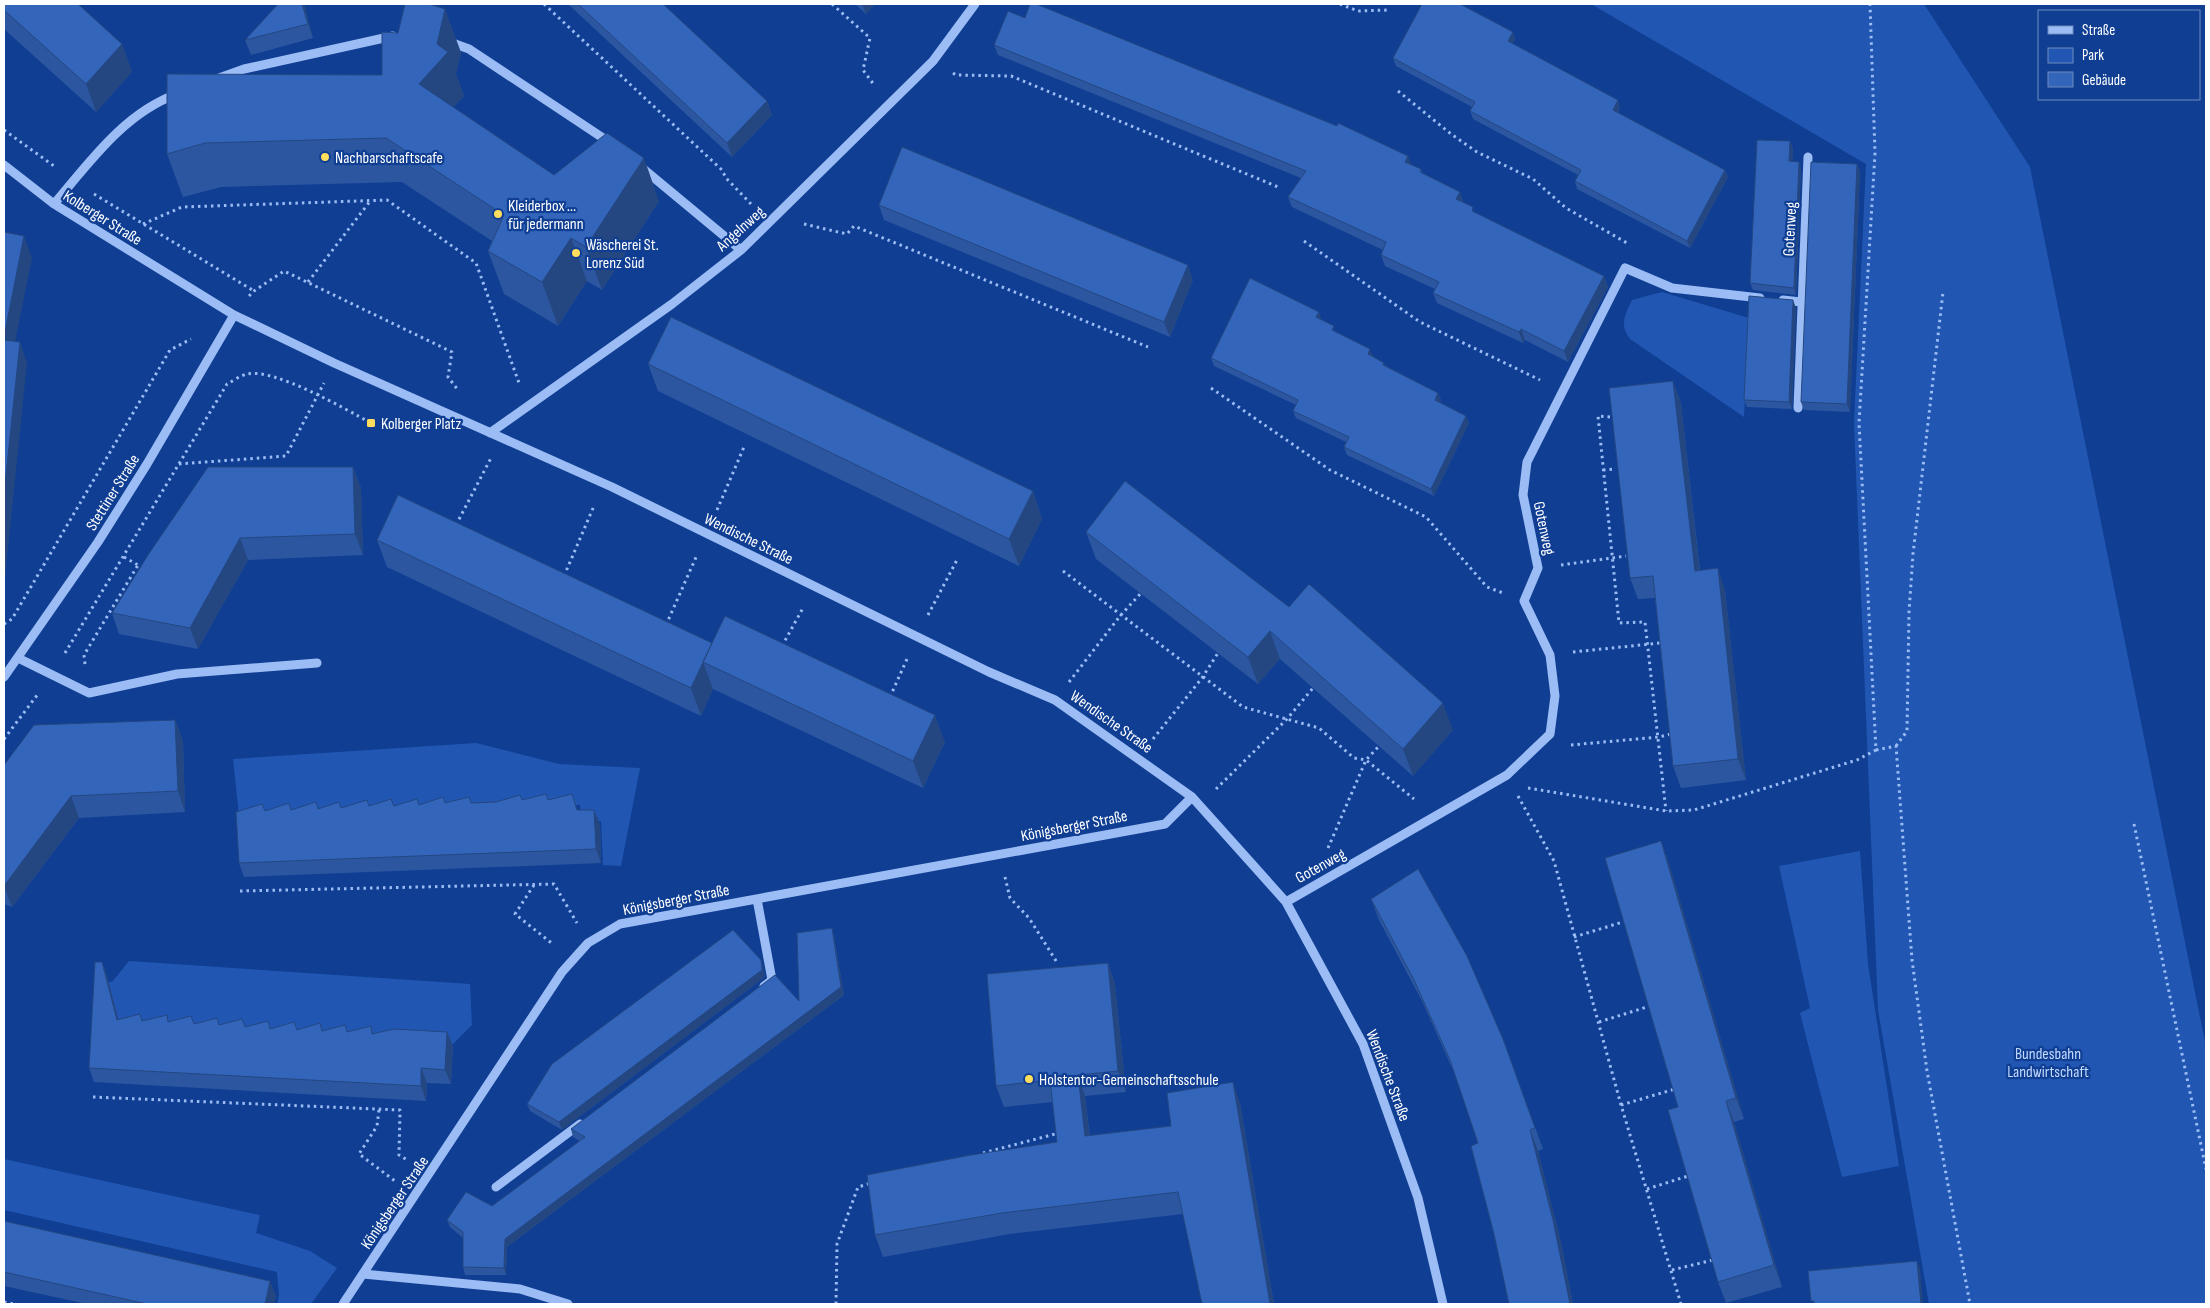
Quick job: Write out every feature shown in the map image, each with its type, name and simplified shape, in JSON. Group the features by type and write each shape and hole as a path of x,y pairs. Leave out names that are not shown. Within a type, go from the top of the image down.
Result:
{"street":[{"name":"Angelnweg","path":"490,433 672,304 742,250 933,60 975,4"},
{"path":"208,82 244,69 404,34"},
{"path":"436,38 469,49 618,148"},
{"path":"54,204 116,132 163,99 190,89"},
{"name":"Gotenweg","path":"1798,408 1808,157"},
{"path":"632,160 742,250"},
{"name":"Kolberger Straße","path":"4,165 54,204 234,315"},
{"path":"1625,268 1672,288 1801,302"},
{"name":"Gotenweg","path":"1524,600 1538,568 1523,496 1527,462 1625,268"},
{"path":"234,315 334,363 490,433"},
{"name":"Stettiner Straße","path":"4,677 98,542 147,464 234,315"},
{"name":"Wendische Straße","path":"490,433 707,533 989,672 1055,700 1192,797 1286,902 1363,1044 1418,1198 1444,1304"},
{"path":"1524,600 1550,655 1555,696 1550,734"},
{"path":"18,658 89,693 177,674 317,663"},
{"name":"Gotenweg","path":"1286,902 1507,776 1550,734"},
{"name":"Königsberger Straße","path":"343,1304 562,972 588,943 620,924 1166,824 1192,797"},
{"path":"756,992 772,980 758,899"},
{"path":"496,1187 591,1116"},
{"path":"363,1274 520,1289 568,1304"}],"path":[{"path":"544,4 722,170 726,178 750,204 775,217 847,234 854,226 1148,347"},
{"path":"832,4 870,38 863,70 888,105"},
{"path":"1340,4 1358,11 1389,10"},
{"path":"1870,4 1875,153 1860,423 1876,750"},
{"path":"933,60 956,75 1011,76 1278,187"},
{"path":"1398,91 1450,134 1477,152 1533,179 1566,208 1636,248 1625,268"},
{"path":"4,130 74,181 254,291 284,271 452,352 448,377 460,393"},
{"path":"308,282 371,200"},
{"path":"143,224 182,207 388,200 476,263 527,406"},
{"path":"1304,241 1420,322 1564,391"},
{"path":"1943,292 1913,554 1909,612 1907,731 1896,746 1916,988 1927,1071 1970,1304"},
{"path":"4,624 12,618 170,350 194,337"},
{"path":"147,464 180,464 286,456 334,363"},
{"path":"4,739 52,675 227,384 247,374 273,376 318,394 371,423"},
{"path":"1211,388 1330,470 1426,517 1487,587 1524,600"},
{"path":"1610,417 1598,416 1619,623 1645,622 1666,811"},
{"path":"452,533 501,438"},
{"path":"663,632 744,447"},
{"path":"252,458 252,466"},
{"path":"1603,470 1614,469"},
{"path":"561,584 604,484"},
{"path":"98,542 144,569"},
{"path":"1538,568 1626,556"},
{"path":"886,705 917,637 958,558"},
{"path":"89,693 84,655 138,566"},
{"path":"1063,570 1120,616 1243,707 1319,728 1354,758 1366,760 1436,817"},
{"path":"778,653 815,587"},
{"path":"1055,700 1120,616 1141,594"},
{"path":"1550,655 1660,643"},
{"path":"1138,758 1202,678 1218,653"},
{"path":"1200,805 1287,719 1313,688"},
{"path":"1550,734 1572,745 1659,737 1671,734"},
{"path":"1311,887 1366,760 1379,746"},
{"path":"1507,776 1531,790 1666,811 1694,810 1857,760 1876,750 1896,746"},
{"path":"1507,776 1554,861 1621,1105 1681,1304"},
{"path":"2134,824 2206,1168"},
{"path":"1000,854 1010,898 1029,918 1058,964"},
{"path":"240,891 554,884 572,916"},
{"path":"534,885 515,914 573,960"},
{"path":"1574,937 1626,922"},
{"path":"1599,1022 1650,1006"},
{"path":"1621,1105 1675,1090"},
{"path":"92,1097 400,1110 398,1155 405,1159"},
{"path":"379,1110 377,1126 359,1154 416,1196"},
{"path":"978,1154 1061,1132"},
{"path":"1647,1188 1688,1176"},
{"path":"836,1304 837,1244 858,1186 877,1182"},
{"path":"1672,1270 1713,1260"},
{"path":"4,1302 14,1304"}],"green space":[{"name":"Bundesbahn Landwirtschaft","path":"1591,4 1924,4 2030,167 2206,1047 2206,1304 1929,1304 1878,1010 1854,423 1866,164"},
{"path":"1662,292 1749,318 1744,417 1630,339 1625,329 1624,320 1632,300"},
{"path":"476,743 559,764 640,768 621,866 603,865 601,821 581,822 580,805 239,816 233,759"},
{"path":"1860,851 1868,964 1899,1166 1842,1177 1800,1013 1810,1008 1779,866"},
{"path":"129,961 470,984 472,1025 453,1044 94,1024 98,981 112,982"},
{"path":"4,1159 260,1215 256,1233 310,1251 337,1268 311,1304 277,1304 279,1295 277,1272 4,1210"}],"building":[{"path":"4,4 78,4 122,44 86,84 4,10"},
{"path":"278,4 302,4 308,24 245,40"},
{"path":"405,4 429,4 445,9 437,44 448,52 419,84 554,175 607,133 644,158 586,247 571,238 542,282 488,251 504,215 386,138 205,143 167,154 167,74 382,75 382,32 398,33"},
{"path":"578,4 663,4 767,101 727,143"},
{"path":"1030,4 1036,4 1337,126 1338,123 1408,156 1405,162 1421,169 1420,172 1460,192 1456,199 1473,207 1472,211 1604,276 1564,351 1521,329 1519,332 1433,293 1439,282 1381,255 1386,242 1288,197 1306,171 994,45 1008,11 1025,18"},
{"path":"1422,4 1460,4 1513,32 1508,41 1618,100 1613,110 1725,170 1687,241 1575,181 1581,170 1470,111 1475,102 1393,58"},
{"path":"1757,140 1790,141 1789,161 1799,162 1794,288 1750,283"},
{"path":"902,147 1188,265 1164,322 879,205"},
{"path":"1811,162 1857,164 1847,404 1801,402"},
{"path":"4,232 24,236 4,337"},
{"path":"1250,278 1319,312 1316,317 1334,326 1332,330 1370,349 1368,354 1384,363 1383,365 1438,393 1435,400 1466,416 1431,489 1344,447 1349,437 1293,411 1298,400 1211,358"},
{"path":"1749,296 1793,300 1789,402 1744,400"},
{"path":"671,317 1033,491 1009,539 648,364"},
{"path":"4,340 20,342 4,494"},
{"path":"1673,381 1695,571 1718,568 1738,759 1673,766 1653,576 1630,578 1609,388"},
{"path":"208,467 353,467 355,534 240,538 190,628 112,613 148,555"},
{"path":"1125,481 1289,607 1309,584 1443,703 1403,749 1270,631 1248,657 1086,532"},
{"path":"398,495 712,643 691,688 377,540"},
{"path":"725,616 935,715 913,761 703,662"},
{"path":"175,720 178,791 71,796 4,886 4,765 34,725"},
{"path":"546,794 548,800 572,794 577,810 594,810 596,849 239,863 236,812 262,804 265,811 289,803 291,810 316,802 318,809 339,802 341,808 367,800 369,806 391,799 394,806 417,799 419,805 443,797 445,803 469,797 471,803 496,802 520,795 522,800"},
{"path":"1661,841 1736,1098 1726,1101 1774,1265 1718,1282 1668,1110 1678,1107 1605,858"},
{"path":"1418,869 1467,956 1503,1039 1535,1128 1530,1130 1553,1220 1570,1304 1509,1304 1494,1234 1471,1146 1478,1143 1450,1060 1414,980 1371,899"},
{"path":"832,928 841,987 505,1239 504,1268 463,1267 463,1232 447,1220 466,1192 492,1206 585,1137 571,1129 775,975 799,1001 797,933"},
{"path":"733,930 761,960 762,970 559,1122 527,1104 552,1064"},
{"path":"95,962 102,962 117,1020 140,1014 142,1021 167,1015 168,1022 191,1016 194,1024 217,1018 219,1025 242,1019 245,1027 268,1021 270,1029 294,1022 297,1030 320,1023 322,1031 345,1025 347,1032 371,1026 372,1034 394,1029 447,1032 445,1070 421,1068 421,1086 89,1068"},
{"name":"Holstentor-Gemeinschaftsschule","path":"1108,963 1118,1071 1078,1075 1085,1136 1171,1126 1167,1093 1233,1082 1270,1304 1202,1304 1178,1192 1002,1213 875,1235 867,1175 971,1155 1057,1142 1050,1080 996,1086 987,974"},
{"path":"4,1221 270,1281 265,1304 147,1304 4,1272"},
{"path":"1917,1261 1921,1304 1814,1304 1814,1301 1811,1301 1808,1271"}],"place":[{"name":"Nachbarschaftscafe","path":"325,157"},
{"name":"Kleiderbox ... für jedermann","path":"498,214"},
{"name":"Wäscherei St. Lorenz Süd","path":"576,253"},
{"name":"Kolberger Platz","path":"371,423"},
{"name":"Holstentor-Gemeinschaftsschule","path":"1029,1079"}]}
